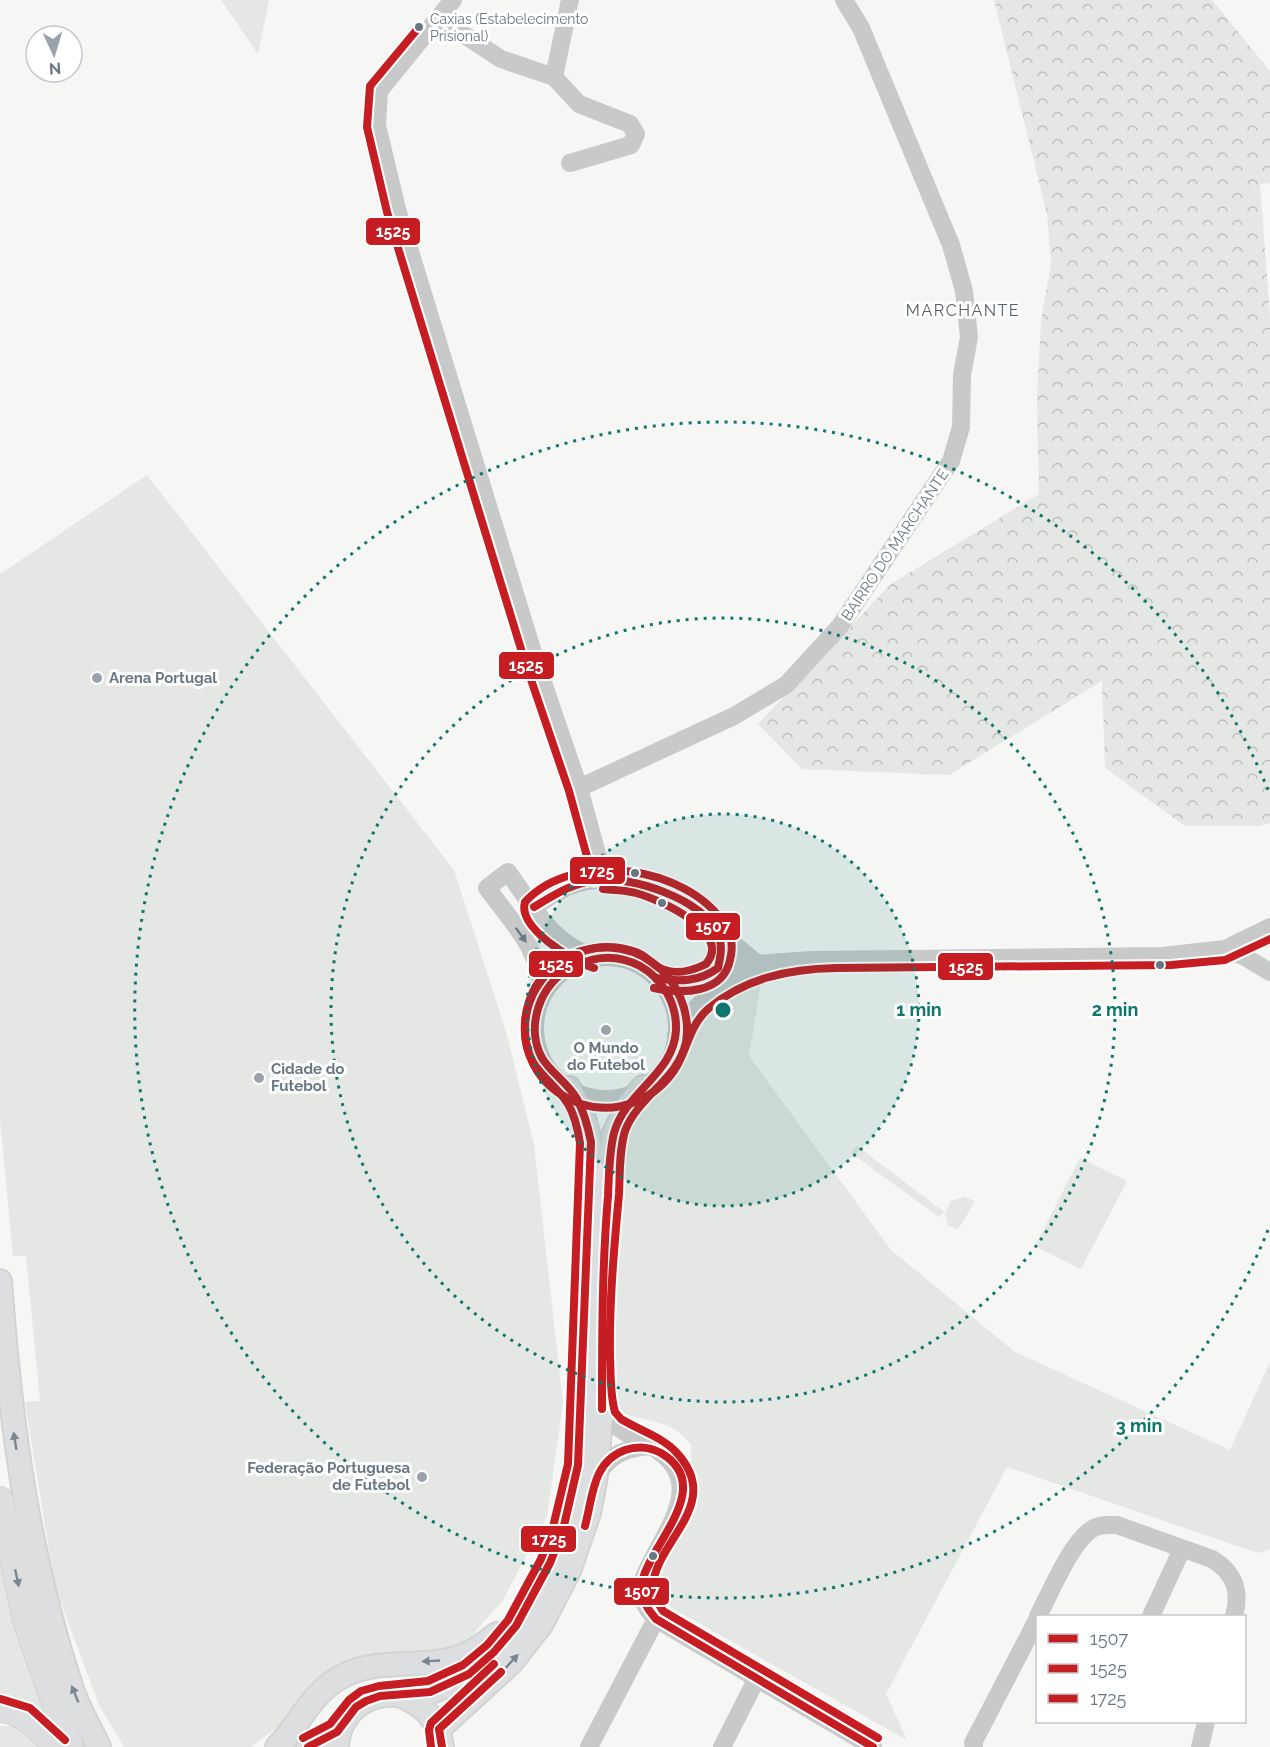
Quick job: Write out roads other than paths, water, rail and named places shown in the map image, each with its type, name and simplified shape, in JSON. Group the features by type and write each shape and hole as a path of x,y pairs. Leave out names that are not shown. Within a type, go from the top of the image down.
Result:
{"highway":[{"path":"12,1500 26,1620 70,1747"},
{"path":"0,1709 7,1709 43,1731 57,1747"}],"main road":[{"path":"308,1747 338,1738 347,1716 371,1698 426,1693 459,1679 481,1664 503,1642 520,1618 553,1560 573,1496 578,1465 591,1142 581,1107 569,1088"},
{"path":"401,1696 417,1703 430,1714 440,1738 511,1663 541,1624 556,1600 580,1543 590,1514 602,1409 601,1292 614,1133 628,1105 643,1088"},
{"path":"0,1281 13,1430 12,1500 49,1607 73,1691 99,1747"},
{"path":"277,1747 312,1699 340,1677 362,1667 444,1660 466,1654 520,1618"}],"street":[{"path":"453,0 441,19 399,64 380,91 377,125 397,209 535,659 579,788 604,879"},
{"path":"554,77 570,0"},
{"name":"BAIRRO DO MARCHANTE","path":"579,788 734,716 786,685 840,626 951,461 961,427 962,375 969,337 964,291 947,234 861,28 844,0"},
{"path":"441,19 501,59 554,77 579,104 630,124 636,134 631,145 570,163"},
{"path":"676,1035 672,1004 656,978 646,970 624,959 597,958 576,952 564,944 508,872 487,888 536,957 542,977 543,995 535,1020 537,1047 549,1071 569,1088 593,1097 606,1098 632,1093 643,1088 662,1070 671,1053 676,1035 694,1007 712,993 778,962"},
{"path":"534,907 568,886 604,879 635,882 664,891 694,909 758,964"},
{"path":"656,978 682,982 758,964 850,958 1162,956 1225,949 1270,927"},
{"path":"711,974 718,968 723,953 716,928"},
{"path":"1225,949 1245,957 1270,972"},
{"path":"543,995 560,974 577,963 597,958"},
{"path":"602,1409 617,1429 663,1454 676,1469 682,1482 678,1509 642,1581 643,1603 656,1619 757,1678 862,1744"},
{"path":"596,1476 606,1462 617,1453 650,1446"},
{"path":"1039,1615 1078,1542 1096,1526 1117,1525 1212,1559 1228,1572 1237,1587 1234,1615"},
{"path":"1152,1615 1182,1549"},
{"path":"589,1747 656,1619"},
{"path":"973,1746 1036,1621"},
{"path":"722,1747 757,1678"},
{"path":"1200,1747 1206,1723"}],"place":[{"name":"Caxias (Estabelecimento Prisional)","path":"419,27"},
{"name":"Arena Portugal","path":"97,678"},
{"name":"O Mundo do Futebol","path":"606,1030"},
{"name":"Cidade do Futebol","path":"259,1078"},
{"name":"Federação Portuguesa de Futebol","path":"422,1477"}],"district":[{"name":"MARCHANTE","path":"963,310"}]}
